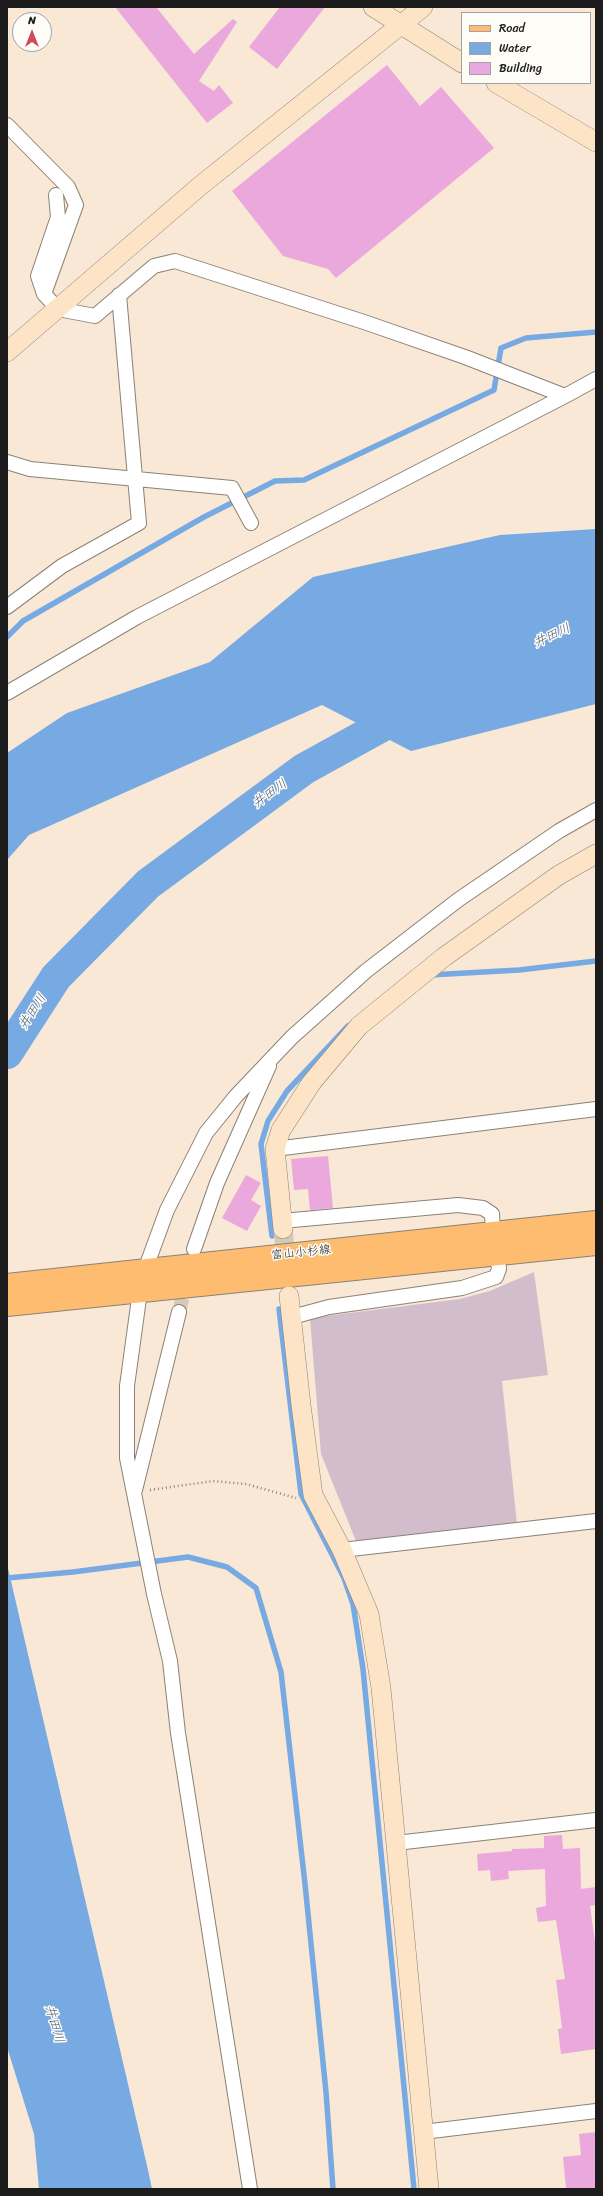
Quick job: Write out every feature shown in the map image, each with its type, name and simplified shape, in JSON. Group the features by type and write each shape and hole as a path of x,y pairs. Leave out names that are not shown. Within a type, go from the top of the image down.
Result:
{"main road":[{"name":"富山小杉線","path":"7,1305 137,1281 493,1232 596,1222"},
{"name":"富山小杉線","path":"7,1285 137,1281 497,1254 596,1244"}],"street":[{"path":"373,7 400,26 461,62"},
{"path":"7,352 200,186 424,7"},
{"path":"498,84 596,142"},
{"path":"7,125 68,187 76,205 44,294"},
{"path":"56,196 58,217 38,276 44,294 58,308 95,316 154,266 176,261 364,322 465,357 564,396"},
{"path":"7,608 62,566 139,523 119,295"},
{"path":"7,693 137,617 596,379"},
{"path":"7,462 30,469 232,488 251,523"},
{"path":"250,2189 178,1733 170,1661 154,1594 127,1458 127,1386 137,1281 166,1210 206,1133 236,1096 292,1037 366,971 458,900 559,831 596,810"},
{"path":"493,1232 492,1214 483,1208 458,1205 282,1225 275,1149 281,1130 312,1082 359,1026 444,957 559,875 596,854"},
{"path":"194,1249 217,1183 274,1056"},
{"path":"275,1149 596,1109"},
{"path":"292,1317 329,1307 462,1288 496,1277 499,1269 497,1254"},
{"path":"289,1296 312,1494 342,1550 369,1614 381,1688 428,2189"},
{"path":"134,1492 179,1312"},
{"path":"342,1550 596,1521"},
{"path":"396,1843 596,1820"},
{"path":"423,2132 596,2111"}],"path":[{"path":"134,1492 213,1481 246,1484 295,1499 312,1494"}],"shaded area":[{"path":"534,1272 548,1375 502,1381 517,1524 356,1541 321,1454 310,1318 460,1299 490,1291"}],"water":[{"path":"596,529 596,704 411,751 322,705 29,835 7,860 7,753 67,713 210,662 313,577 500,535"},
{"path":"7,1564 152,2189 39,2189 34,2134 7,2047"}],"building":[{"path":"115,7 156,7 194,54 233,19 237,22 199,81 214,91 219,85 233,103 207,123"},
{"path":"280,7 325,7 277,69 249,47"},
{"path":"387,65 420,106 441,87 494,148 336,278 328,269 283,256 232,191"},
{"path":"328,1156 333,1208 310,1210 308,1189 294,1190 291,1159"},
{"path":"246,1175 261,1183 251,1200 261,1206 247,1231 222,1218"},
{"path":"562,1835 563,1849 580,1848 581,1889 596,1887 596,1905 590,1906 596,1949 596,2049 561,2054 558,2029 562,2028 556,1980 565,1979 556,1920 538,1922 536,1908 546,1906 545,1869 508,1871 509,1879 491,1881 490,1870 478,1871 477,1854 512,1851 512,1849 544,1848 544,1836"},
{"path":"596,2132 596,2189 566,2188 563,2157 581,2155 579,2134"}],"waterway":[{"path":"7,637 23,621 204,517 275,481 304,480 494,390 501,348 526,338 596,332"},
{"name":"井田川","path":"7,1053 56,977 148,884 304,769 411,710"},
{"path":"430,975 519,970 596,961"},
{"path":"272,1236 261,1144 268,1121 287,1091 348,1026"},
{"path":"279,1309 301,1494 344,1578 353,1604 363,1669 414,2189"},
{"path":"7,1578 73,1572 188,1557 227,1567 256,1588 281,1672 305,1884 326,2092 333,2189"}],"tunnel":[{"path":"283,1229 287,1270"},
{"path":"179,1312 187,1280"}]}
